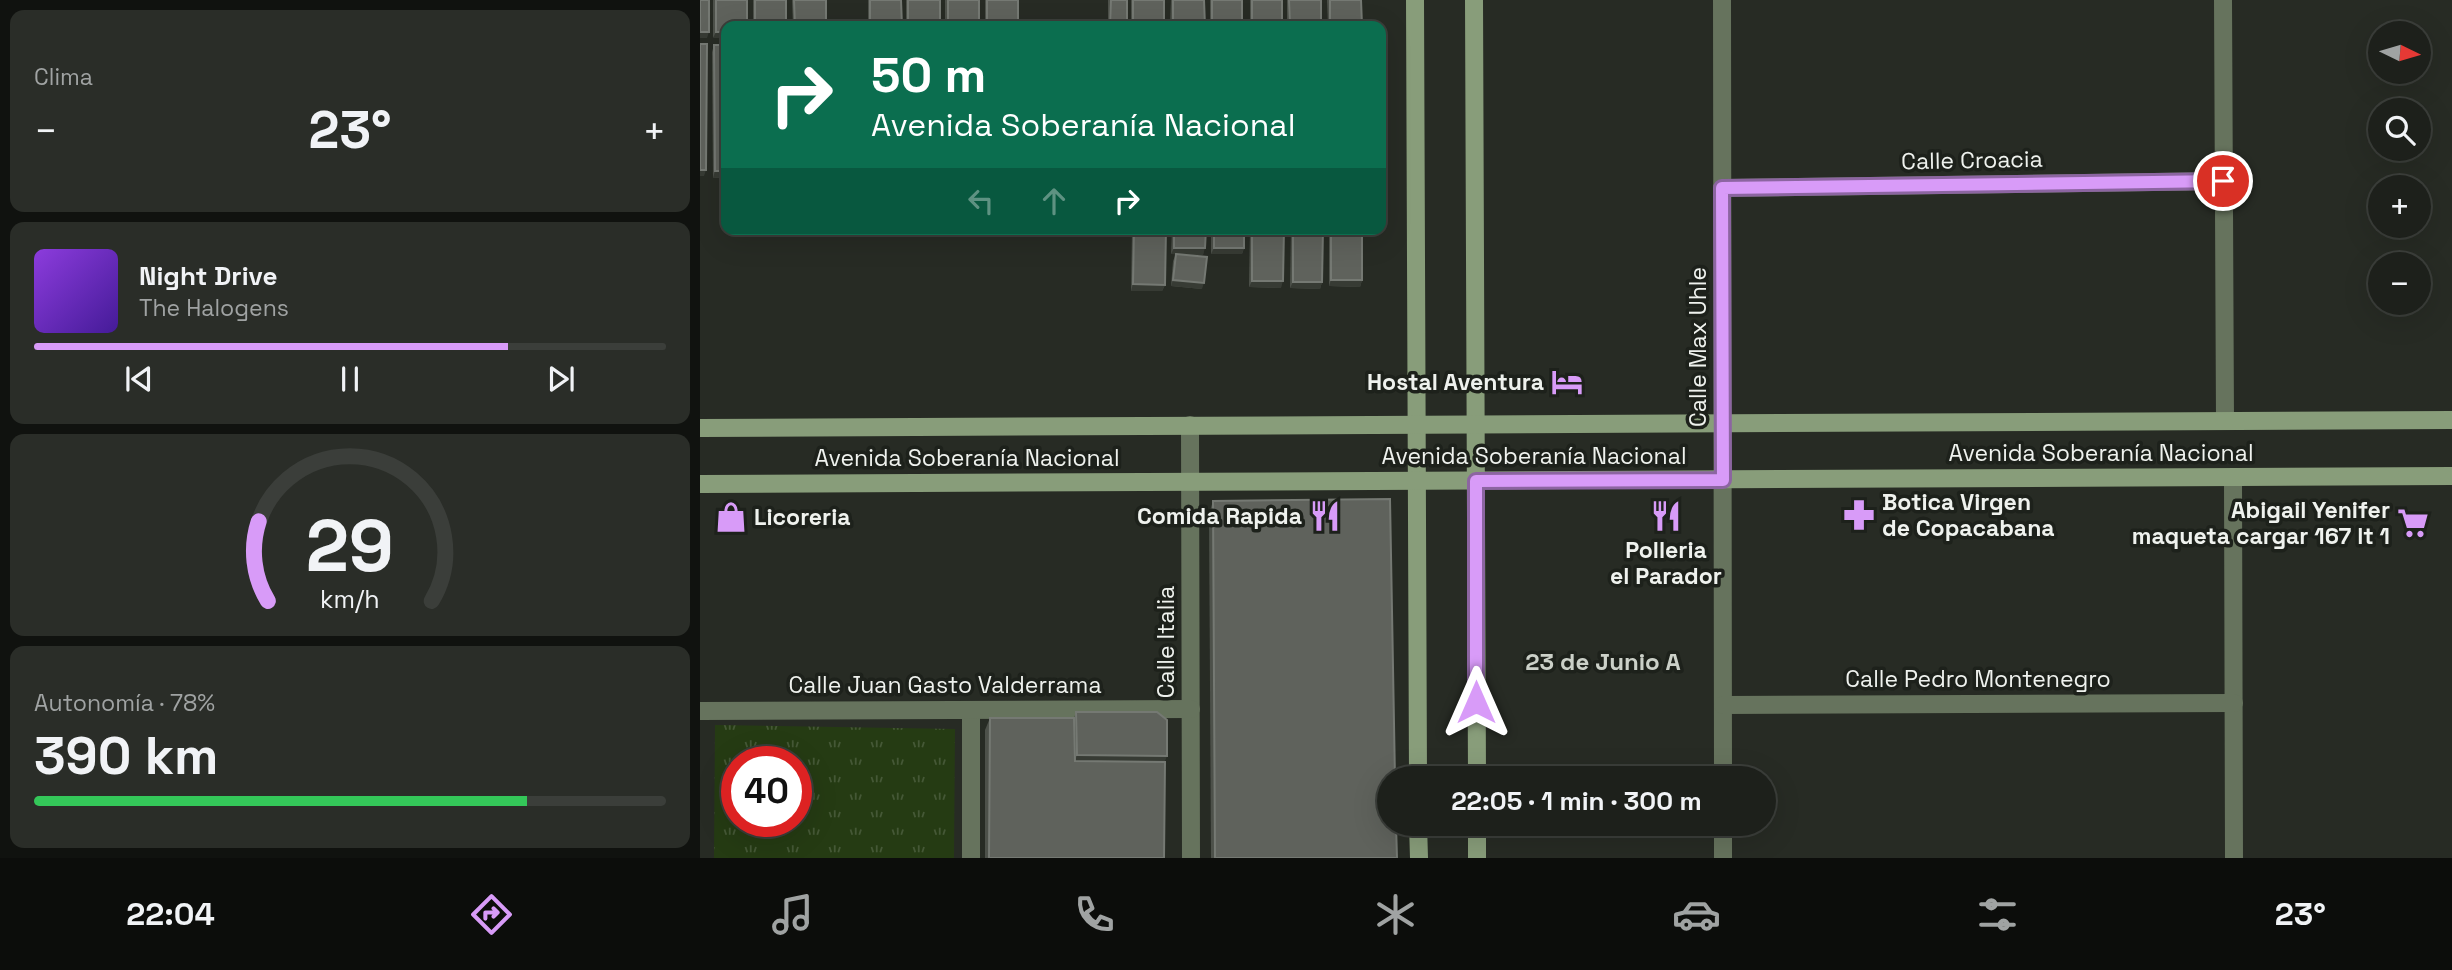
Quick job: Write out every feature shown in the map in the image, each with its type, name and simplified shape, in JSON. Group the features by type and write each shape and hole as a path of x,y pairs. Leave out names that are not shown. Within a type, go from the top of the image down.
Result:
{"street":[{"path":"1415,0 1418,766"},
{"path":"1474,0 1477,766"},
{"name":"Calle Max Uhle","path":"1722,0 1723,766"},
{"path":"2223,0 2225,420"},
{"name":"Calle Croacia","path":"1722,188 2223,181"},
{"name":"Avenida Soberanía Nacional","path":"700,428 2452,420"},
{"name":"Calle Italia","path":"1190,425 1191,858"},
{"name":"Avenida Soberanía Nacional","path":"700,484 2452,476"},
{"path":"2233,477 2234,858"},
{"name":"Calle Pedro Montenegro","path":"1723,705 2234,703"},
{"name":"Calle Juan Gasto Valderrama","path":"700,711 1191,709"},
{"path":"971,710 971,858"},
{"path":"1418,836 1419,858"},
{"path":"1477,836 1477,858"},
{"path":"1723,836 1724,858"}],"green space":[{"path":"715,725 955,729 954,858 714,858"}],"building":[{"path":"700,0 709,0 709,32 700,32"},
{"path":"716,0 747,0 747,21 721,21 721,32 716,32"},
{"path":"755,0 786,0 786,21 755,21"},
{"path":"794,0 826,0 826,21 795,21"},
{"path":"870,0 901,0 902,21 870,21"},
{"path":"908,0 940,0 940,21 908,21"},
{"path":"948,0 979,0 979,21 948,21"},
{"path":"987,0 1018,0 1018,21 987,21"},
{"path":"1111,0 1127,0 1127,21 1110,21"},
{"path":"1133,0 1164,0 1164,21 1133,21"},
{"path":"1173,0 1204,0 1205,21 1173,21"},
{"path":"1212,0 1242,0 1242,21 1212,21"},
{"path":"1252,0 1282,0 1282,21 1252,21"},
{"path":"1289,0 1321,0 1321,21 1290,21"},
{"path":"1330,0 1361,0 1362,21 1330,21"},
{"path":"700,44 707,44 706,170 700,170"},
{"path":"714,45 721,45 721,171 715,171"},
{"path":"1134,235 1166,235 1165,285 1133,284"},
{"path":"1174,235 1206,235 1205,248 1174,248"},
{"path":"1214,235 1244,235 1244,248 1214,248"},
{"path":"1252,235 1284,235 1283,281 1252,281"},
{"path":"1293,235 1323,235 1322,282 1293,282"},
{"path":"1331,235 1362,235 1362,280 1331,280"},
{"path":"1176,254 1207,257 1204,283 1173,280"},
{"path":"1390,499 1395,766 1377,766 1377,836 1396,836 1397,858 1215,858 1213,501"},
{"path":"1076,712 1157,712 1167,720 1167,756 1077,755"},
{"path":"990,718 1074,718 1075,761 1165,762 1164,858 989,858"}],"place":[{"name":"Hostal Aventura","path":"1567,382"},
{"name":"Botica Virgen de Copacabana","path":"1859,515"},
{"name":"Comida Rapida","path":"1325,516"},
{"name":"Polleria el Parador","path":"1666,516"},
{"name":"Licoreria","path":"731,517"},
{"name":"Abigail Yenifer maqueta cargar 167 lt 1","path":"2413,523"}],"district":[{"name":"23 de Junio A","path":"1603,662"}],"route":[{"path":"1476,702 1476,481 1723,480 1722,188 2223,181"}]}
